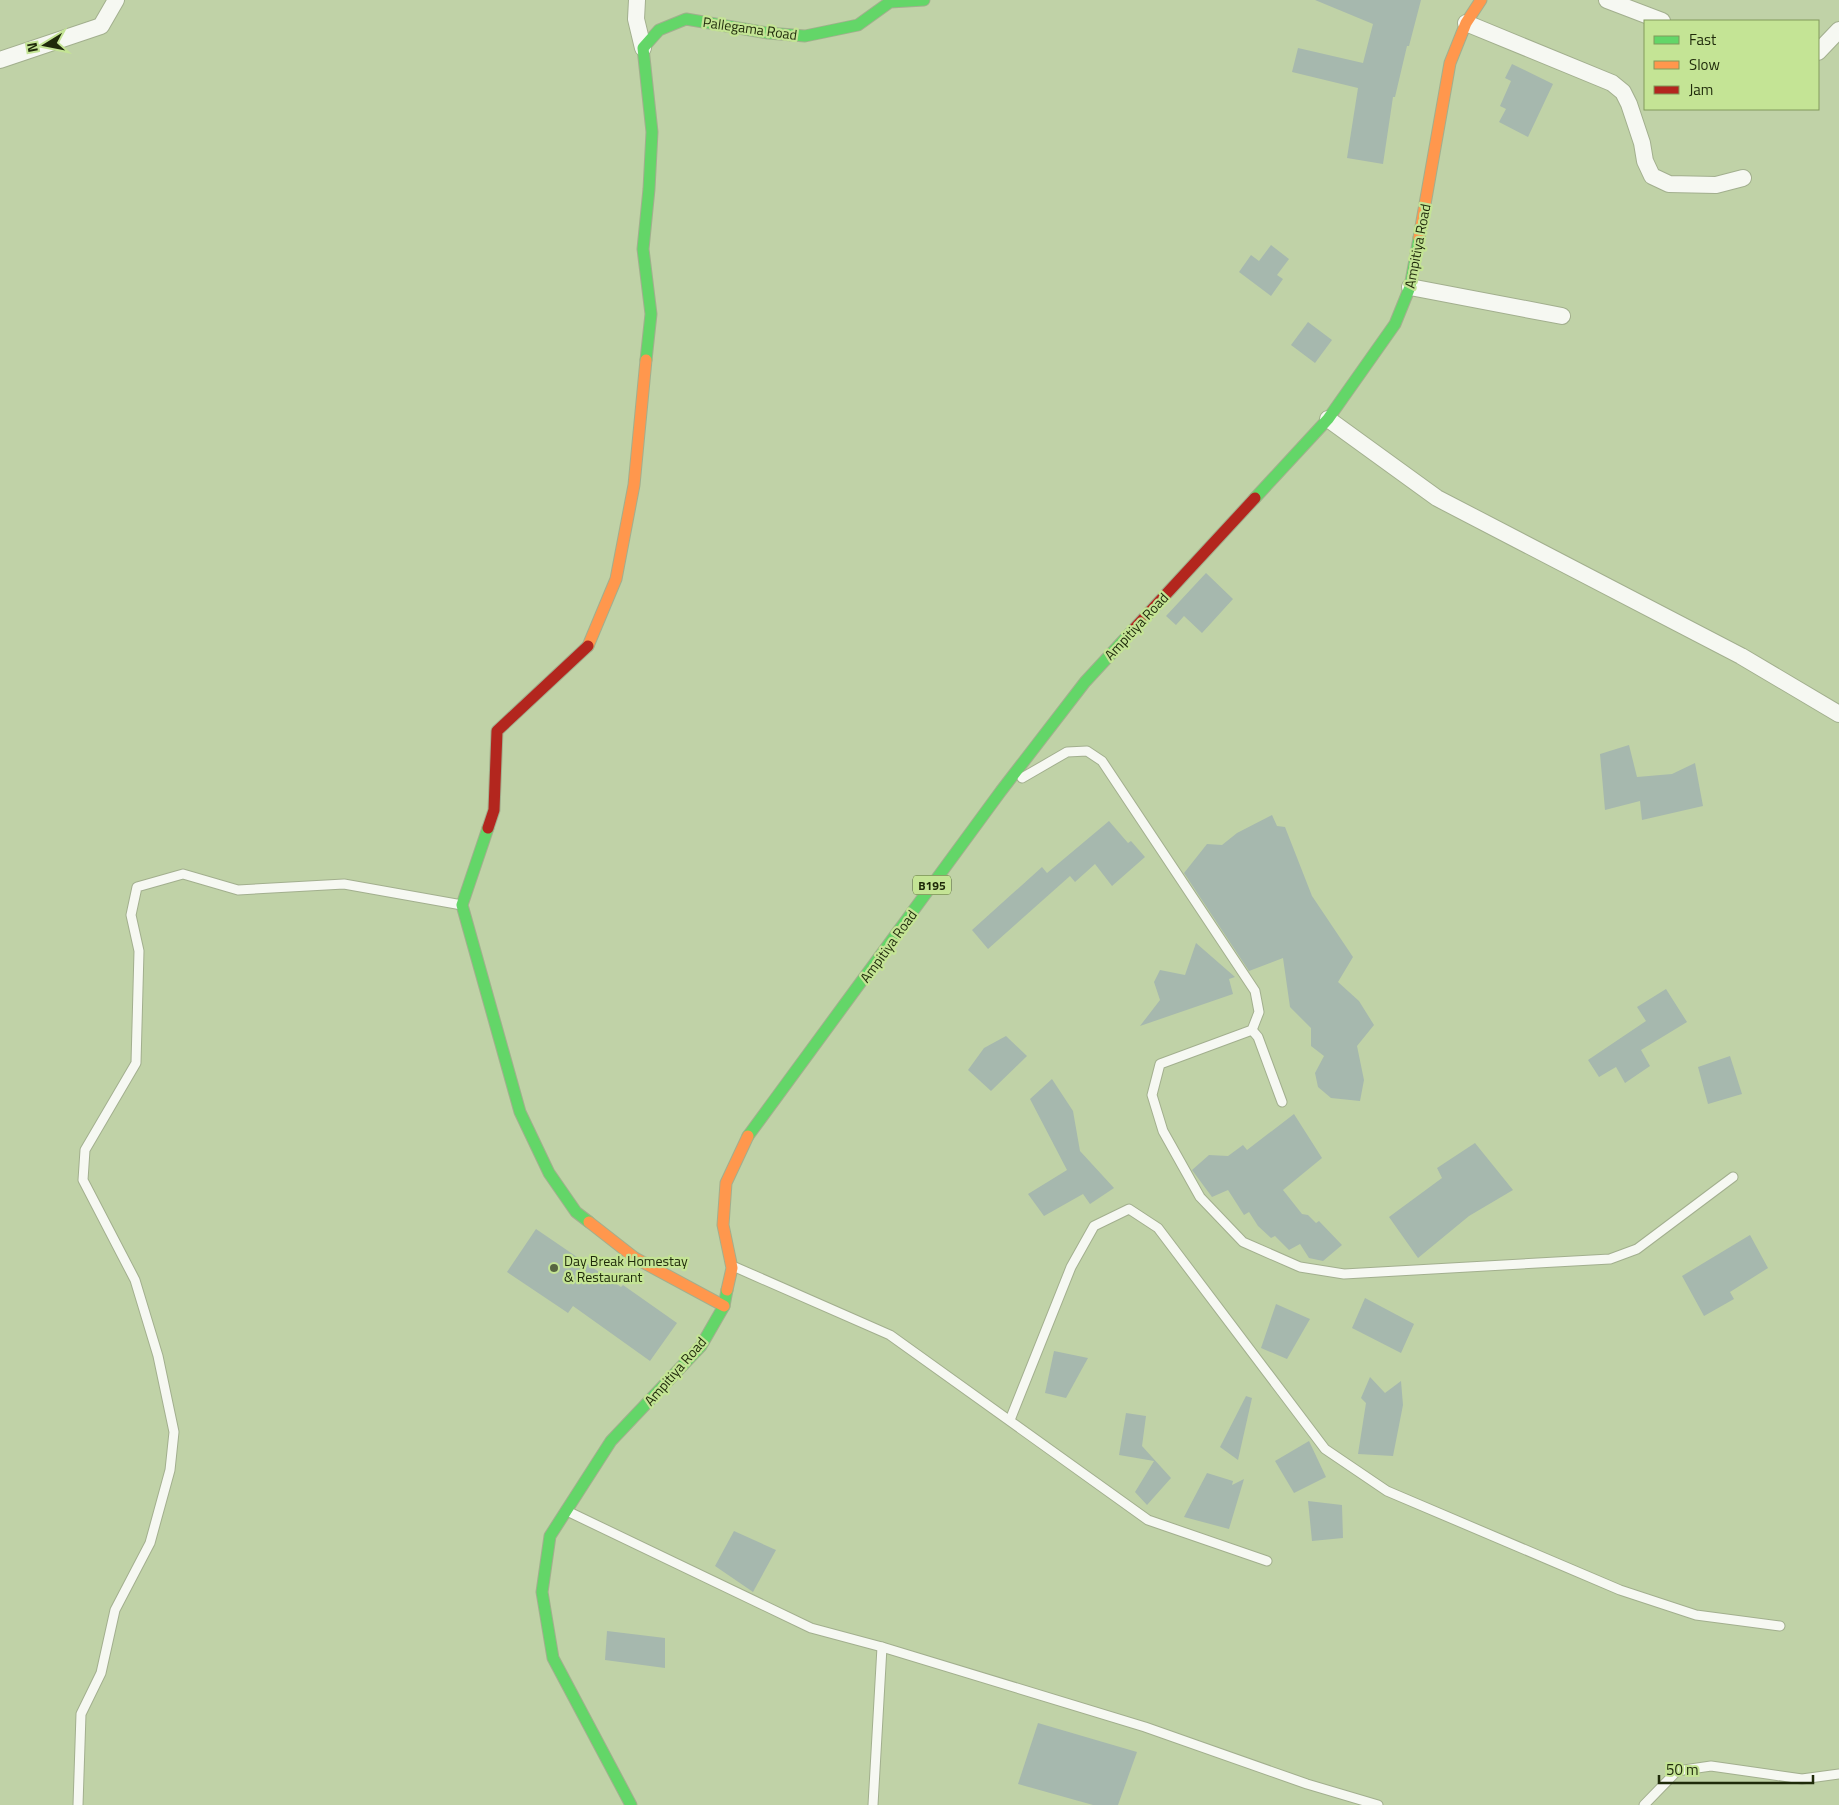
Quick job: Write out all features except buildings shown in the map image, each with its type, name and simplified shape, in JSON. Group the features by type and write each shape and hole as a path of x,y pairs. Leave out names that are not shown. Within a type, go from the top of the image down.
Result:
{"main road":[{"name":"Pallegama Road","path":"644,48 659,30 686,19 768,33 805,36 858,25 890,2 924,0"},
{"name":"Ampitiya Road","path":"631,1805 553,1658 542,1592 550,1536 611,1442 701,1346 724,1306 732,1268 723,1225 726,1183 746,1140 1001,791 1085,682 1328,419 1395,324 1410,287 1450,64 1466,23 1482,0"},
{"path":"644,48 652,132 643,249 651,314 634,485 616,579 589,645 497,731 494,810 462,905 520,1112 549,1173 576,1212 635,1258 724,1306"}],"street":[{"path":"0,60 101,26 116,0"},
{"path":"637,0 636,19 644,48"},
{"path":"1607,0 1659,20"},
{"path":"1466,23 1612,83 1623,92 1629,104 1642,143 1645,161 1652,176 1669,184 1716,185 1743,178"},
{"path":"1819,51 1839,30"},
{"path":"1410,287 1562,316"},
{"path":"1328,419 1437,498 1741,656 1839,714"}],"lane":[{"path":"1001,791 1067,752 1087,752 1102,760 1255,991 1259,1012 1252,1030 1160,1064 1152,1095 1163,1131 1200,1197 1244,1242 1300,1267 1344,1274 1610,1259 1637,1250 1733,1177"},
{"path":"78,1805 81,1714 101,1673 114,1610 150,1543 170,1470 174,1432 158,1356 135,1280 83,1180 85,1150 136,1063 139,951 131,915 137,887 183,874 238,890 344,884 462,905"},
{"path":"1252,1030 1258,1037 1282,1102"},
{"path":"1010,1420 1071,1267 1080,1250 1094,1226 1129,1209 1158,1228 1325,1450 1387,1491 1620,1590 1696,1615 1780,1626"},
{"path":"732,1268 735,1267 890,1335 1148,1520 1268,1561"},
{"path":"566,1511 811,1628 882,1647 1145,1727 1307,1784 1378,1805"},
{"path":"873,1805 882,1647"},
{"path":"1644,1805 1677,1771 1711,1766 1802,1778 1839,1774"}],"traffic: fast":[{"path":"646,360 651,314 643,249 652,132 643,48 659,30 686,19 768,33 805,36 858,25 890,2 924,0"},
{"path":"1255,498 1328,419 1395,324 1410,287 1419,238"},
{"path":"748,1136 1001,791 1085,682 1133,630"},
{"path":"488,828 462,905 520,1112 549,1173 576,1212 589,1222"},
{"path":"631,1805 553,1658 542,1592 550,1536 611,1441 701,1346 724,1306 727,1290"}],"traffic: slow":[{"path":"1419,238 1450,63 1466,23 1481,0"},
{"path":"588,646 616,579 634,485 646,360"},
{"path":"727,1290 732,1268 723,1225 726,1183 748,1136"},
{"path":"589,1222 635,1258 724,1306"}],"traffic: jam":[{"path":"1133,630 1255,498"},
{"path":"488,828 494,810 497,731 588,646"}],"place":[{"name":"Day Break Homestay & Restaurant","path":"554,1268"}]}
